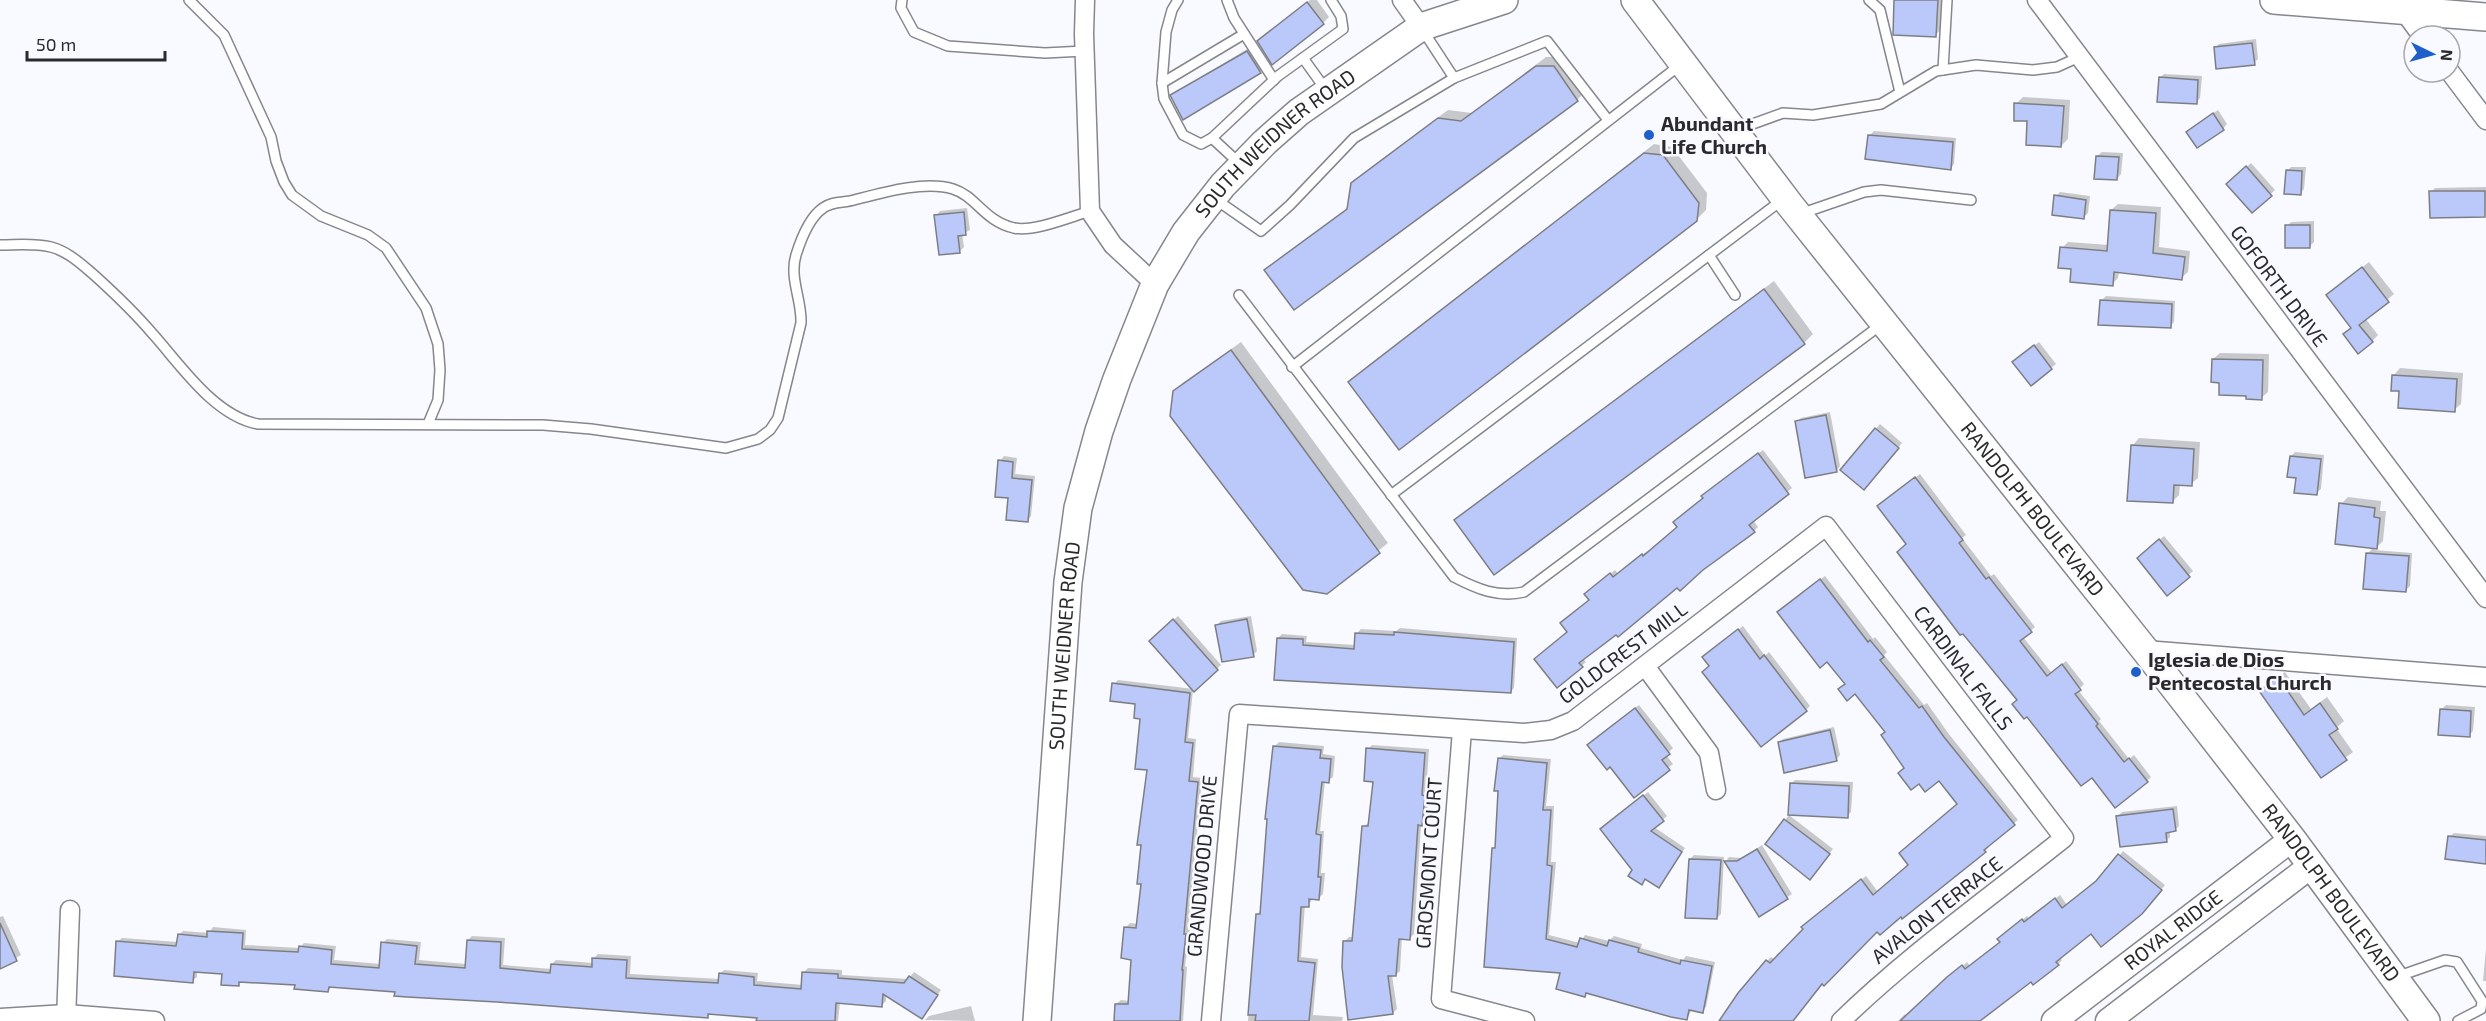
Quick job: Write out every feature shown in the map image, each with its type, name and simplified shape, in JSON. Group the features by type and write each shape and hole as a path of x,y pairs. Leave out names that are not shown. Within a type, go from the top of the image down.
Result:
{"main road":[{"name":"SOUTH WEIDNER ROAD","path":"1037,1021 1068,582 1078,508 1099,431 1155,284 1186,232 1214,198 1242,165 1299,112 1421,27 1504,0"},
{"name":"RANDOLPH BOULEVARD","path":"1635,0 1791,206 2145,650 2292,839 2426,1021"},
{"path":"2274,0 2342,3 2403,10 2428,16 2486,17"}],"street":[{"path":"1085,0 1084,51 1090,211 1113,245 1155,284"},
{"path":"1402,0 1421,27"},
{"name":"GOFORTH DRIVE","path":"2037,0 2486,598"},
{"path":"2459,84 2486,120"},
{"name":"GOLDCREST MILL","path":"1239,714 1524,733 1563,726 1645,666 1826,526"},
{"name":"CARDINAL FALLS","path":"1826,526 2064,838"},
{"path":"2145,650 2486,677"},
{"path":"1645,666 1709,753 1716,790"},
{"name":"GRANDWOOD DRIVE","path":"1211,1021 1239,714"},
{"name":"GROSMONT COURT","path":"1462,730 1441,999 1525,1021"},
{"name":"AVALON TERRACE","path":"1841,1021 1905,963 2064,838"},
{"name":"ROYAL RIDGE","path":"2054,1021 2292,839"},
{"name":"ROYAL RIDGE","path":"2108,1021 2312,865"},
{"path":"66,1018 70,910"},
{"path":"0,1018 154,1021"}],"lane":[{"path":"189,0 224,35 271,137 276,161 292,195 321,216 368,235 386,248 426,308 438,344 441,370 438,400 428,424"},
{"path":"902,0 901,8 914,32 948,46 1045,52 1084,51"},
{"path":"1178,0 1172,10 1166,32 1162,83 1164,99 1184,135 1200,144 1212,138 1274,80 1343,29 1341,16 1331,0"},
{"path":"1227,0 1234,18 1274,80"},
{"path":"1869,0 1880,10"},
{"path":"1883,0 1880,10 1900,92"},
{"path":"1943,70 1947,0"},
{"path":"1421,27 1454,78"},
{"path":"1162,83 1244,34"},
{"path":"1214,198 1261,231 1290,205 1354,138 1454,78 1547,41 1608,120"},
{"path":"1734,131 1783,113 1813,115 1881,104 1936,71 1976,65 2033,70 2057,67 2079,57"},
{"path":"1303,58 1327,92"},
{"path":"1292,366 1682,63"},
{"path":"1212,138 1242,165"},
{"path":"0,245 52,247 76,259 106,285 153,333 181,369 241,420 258,424 543,425 591,429 726,448 758,439 770,430 778,418 801,323 794,273 796,256 811,222 821,209 829,204 853,201 884,191 944,187 964,194 985,214 1000,223 1016,228 1035,226 1090,211"},
{"path":"1391,495 1709,255 1791,206 1881,190 1971,200"},
{"path":"1709,255 1736,295"},
{"path":"1239,295 1454,577 1478,590 1508,596 1524,592 1884,322"},
{"path":"2394,978 2445,960 2457,962 2482,1001 2481,1009 2458,1021"}],"building":[{"path":"1894,0 1938,0 1936,37 1893,35"},
{"path":"1307,2 1324,24 1272,65 1257,41"},
{"path":"2252,43 2255,65 2216,69 2214,47"},
{"path":"1247,51 1261,73 1183,120 1170,95"},
{"path":"1536,66 1554,66 1578,101 1294,310 1264,270 1347,209 1351,183 1438,118 1461,121"},
{"path":"2159,77 2198,80 2197,104 2157,102"},
{"path":"2014,103 2064,106 2061,147 2026,145 2027,121 2014,121"},
{"path":"2213,113 2224,130 2197,148 2186,132"},
{"path":"1868,135 1953,142 1951,170 1865,159"},
{"path":"1644,153 1663,155 1699,203 1697,221 1399,450 1348,382"},
{"path":"2096,156 2119,157 2117,180 2094,179"},
{"path":"2246,166 2272,196 2252,213 2226,184"},
{"path":"2286,170 2302,171 2301,195 2284,194"},
{"path":"2429,191 2485,191 2485,217 2430,218"},
{"path":"2054,195 2086,200 2084,219 2052,215"},
{"path":"2110,210 2156,213 2153,253 2185,257 2182,280 2114,272 2113,286 2070,282 2071,269 2058,268 2060,247 2107,251"},
{"path":"964,212 966,235 958,236 960,253 939,255 934,215"},
{"path":"2285,225 2310,225 2310,248 2285,248"},
{"path":"2362,267 2389,302 2359,325 2373,342 2358,354 2343,334 2351,328 2326,295"},
{"path":"1764,289 1805,344 1494,575 1454,520"},
{"path":"2100,300 2172,304 2171,328 2098,325"},
{"path":"2034,345 2052,369 2031,386 2012,362"},
{"path":"1231,350 1380,553 1327,594 1303,590 1170,416 1173,391"},
{"path":"2212,359 2263,360 2262,400 2246,399 2246,396 2219,395 2219,383 2211,382"},
{"path":"2392,375 2457,379 2455,412 2398,408 2399,391 2391,391"},
{"path":"1826,415 1837,472 1805,478 1795,421"},
{"path":"1875,428 1899,448 1864,490 1840,470"},
{"path":"2131,445 2194,449 2192,486 2174,485 2173,503 2127,501"},
{"path":"1758,453 1789,494 1749,525 1755,532 1703,570 1680,591 1677,588 1618,637 1616,635 1579,663 1583,667 1557,688 1534,659 1567,632 1560,623 1589,600 1584,594 1610,573 1613,577 1642,554 1643,556 1677,527 1673,522 1703,498 1701,496"},
{"path":"2290,456 2321,459 2317,495 2294,493 2296,478 2287,477"},
{"path":"998,460 1013,462 1012,478 1032,480 1028,522 1006,520 1008,498 995,497"},
{"path":"1915,477 1963,540 1959,543 1986,579 1989,577 2032,632 2020,641 2047,676 2062,664 2081,690 2075,694 2098,724 2096,726 2124,762 2129,758 2148,782 2115,808 2092,778 2081,786 2027,717 2024,719 2012,704 2017,700 1963,634 1960,635 1897,552 1906,544 1877,506"},
{"path":"2339,503 2375,508 2374,517 2380,518 2377,549 2335,544"},
{"path":"2159,539 2190,577 2167,596 2137,558"},
{"path":"2366,553 2409,556 2406,592 2363,589"},
{"path":"1820,579 1868,642 1870,640 1884,657 1880,660 1919,708 1922,706 2015,825 1984,850 1986,852 1902,919 1901,917 1880,935 1877,932 1824,986 1822,984 1793,1021 1719,1021 1738,993 1766,960 1770,963 1803,929 1801,927 1861,879 1873,895 1908,865 1899,853 1957,804 1939,781 1925,792 1919,784 1911,790 1898,773 1904,768 1881,735 1885,732 1855,694 1847,701 1838,689 1845,684 1827,662 1820,668 1777,612"},
{"path":"1173,619 1218,670 1194,692 1149,641"},
{"path":"1247,619 1254,657 1222,662 1215,625"},
{"path":"1738,629 1760,659 1764,655 1807,711 1761,747 1702,672 1709,666 1702,657"},
{"path":"1394,632 1514,642 1511,693 1274,680 1277,638 1303,639 1303,645 1354,649 1355,633 1394,635"},
{"path":"2278,677 2304,715 2320,703 2338,729 2329,735 2347,760 2321,778 2259,691"},
{"path":"1112,683 1190,693 1185,742 1193,743 1189,781 1198,782 1184,934 1186,934 1180,1021 1114,1021 1115,1004 1128,1004 1131,960 1121,958 1124,927 1136,928 1141,884 1137,884 1141,845 1137,845 1147,770 1135,769 1140,719 1134,718 1135,704 1110,701"},
{"path":"1635,708 1670,754 1662,760 1670,770 1634,798 1610,767 1607,770 1587,745"},
{"path":"2440,709 2471,711 2470,737 2438,735"},
{"path":"1830,730 1837,761 1784,773 1778,742"},
{"path":"1273,746 1321,750 1320,758 1331,759 1329,783 1322,782 1316,834 1321,835 1319,900 1309,899 1309,907 1301,907 1298,961 1315,963 1309,1021 1255,1021 1256,1015 1248,1015 1256,914 1260,914 1267,819 1265,819"},
{"path":"1366,748 1425,753 1422,795 1425,796 1422,826 1418,825 1410,940 1399,939 1396,976 1388,976 1393,1014 1348,1020 1342,967 1343,941 1352,941 1362,826 1368,826 1373,782 1364,781"},
{"path":"1498,758 1547,763 1543,810 1551,810 1547,865 1552,866 1546,939 1577,947 1580,938 1607,946 1609,940 1639,948 1638,952 1680,964 1681,960 1712,966 1703,1013 1689,1010 1687,1020 1671,1017 1586,993 1585,997 1556,989 1560,973 1484,967 1492,848 1495,848 1498,791 1494,791"},
{"path":"1790,783 1849,786 1848,818 1788,815"},
{"path":"1643,795 1664,821 1651,831 1682,852 1659,888 1645,879 1642,885 1628,876 1632,870 1600,829"},
{"path":"2173,809 2176,831 2166,833 2167,842 2120,847 2116,816"},
{"path":"1784,819 1830,854 1810,880 1765,844"},
{"path":"2448,836 2486,840 2486,864 2445,859"},
{"path":"1757,849 1788,899 1759,917 1724,861 1737,861"},
{"path":"2118,854 2162,890 2142,914 2101,947 2091,934 2056,962 2059,965 2033,985 2031,982 1980,1021 1900,1021 1947,977 1962,965 1965,969 2000,942 1997,939 2022,919 2024,922 2055,898 2062,908 2096,881"},
{"path":"1689,859 1721,860 1717,919 1685,918"},
{"path":"0,923 17,961 0,969"},
{"path":"207,931 243,933 242,949 298,952 299,946 332,950 331,964 379,968 381,942 417,946 415,964 465,968 467,940 501,942 500,968 550,973 551,964 592,967 592,958 627,960 626,978 718,983 719,973 754,977 754,985 801,989 802,972 838,974 838,978 904,983 909,976 938,995 922,1019 883,994 882,1007 836,1003 835,1021 756,1021 757,1018 708,1014 708,1018 394,996 395,992 329,987 328,992 294,989 295,985 239,982 239,986 221,985 222,974 194,972 193,983 114,976 116,941 176,946 178,934 207,937"}],"place":[{"name":"Abundant Life Church","path":"1649,135"},
{"name":"Iglesia de Dios Pentecostal Church","path":"2136,672"}]}
